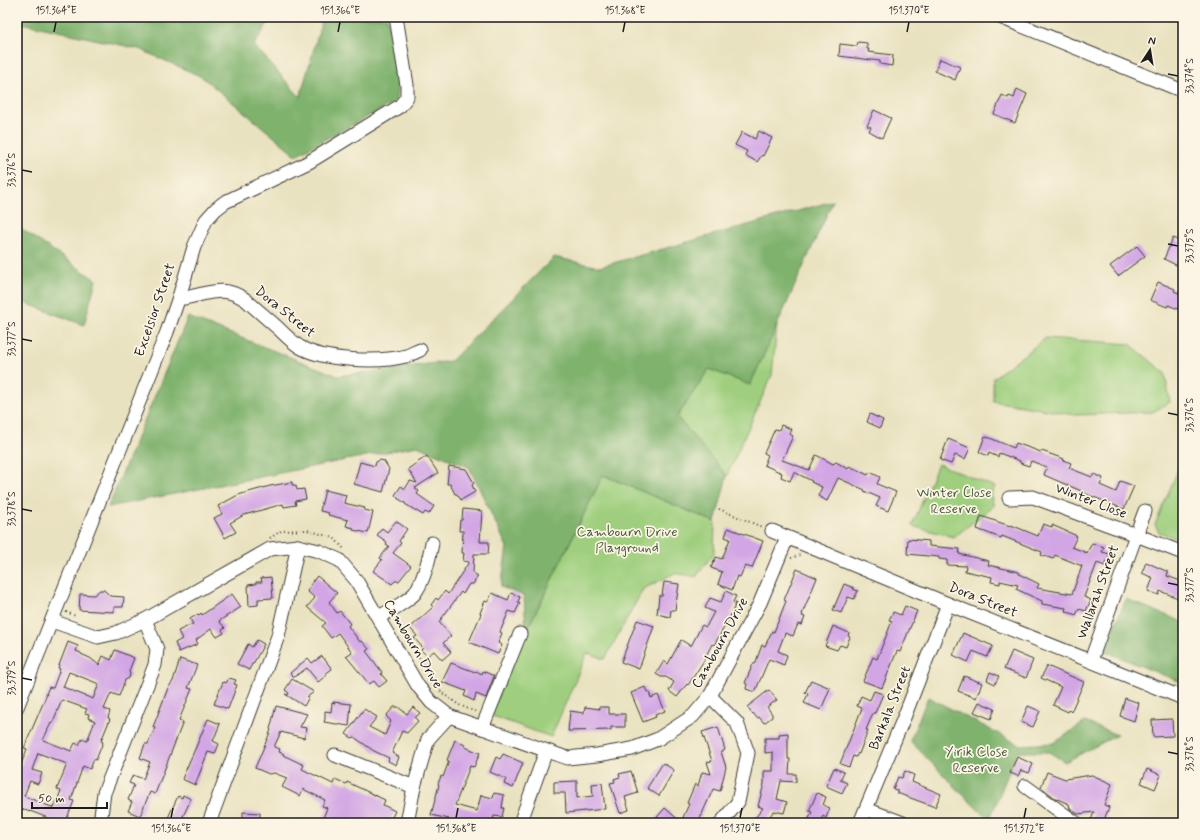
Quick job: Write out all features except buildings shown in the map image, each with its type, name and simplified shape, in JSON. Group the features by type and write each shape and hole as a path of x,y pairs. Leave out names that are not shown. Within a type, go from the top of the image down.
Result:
{"street":[{"name":"Excelsior Street","path":"17,707 167,332 194,247 206,220 225,202 309,162 400,106 407,97 407,85 396,17"},
{"path":"1000,17 1183,91"},
{"name":"Dora Street","path":"179,297 184,298 222,291 232,292 246,300 295,344 310,352 320,355 371,360 406,356 420,350"},
{"name":"Winter Close","path":"1009,498 1033,497 1136,535 1145,511"},
{"name":"Dora Street","path":"772,531 948,604 1183,698"},
{"path":"1136,535 1183,553"},
{"name":"Wallarah Street","path":"1091,660 1136,535"},
{"name":"Cambourn Drive","path":"52,621 98,637 116,633 145,620 270,549 298,546 319,551 339,560 384,614 418,686 430,702 449,716 484,722 546,751 567,758 597,755 632,749 658,739 693,716 710,696 760,604 787,538"},
{"path":"384,614 414,594 428,562 432,542"},
{"path":"209,823 278,636 298,546"},
{"name":"Barkala Street","path":"860,823 905,715 948,604"},
{"path":"100,823 104,793 155,665 157,649 145,620"},
{"path":"484,722 520,634"},
{"path":"710,696 737,723 748,753 738,802 720,823"},
{"path":"407,823 414,786 428,739 449,716"},
{"path":"522,823 522,818 546,751"},
{"path":"335,754 414,786"},
{"path":"1025,786 1076,823"},
{"path":"866,809 903,823"}],"path":[{"path":"719,509 772,531"},
{"path":"384,614 442,693 484,722"}],"green space":[{"path":"17,17 167,17 186,24 197,17 272,17 254,45 300,97 323,17 387,17 398,88 395,102 296,155 202,77 139,49 17,22"},
{"path":"833,201 750,385 709,369 677,417 727,476 715,522 603,475 526,632 524,596 501,587 507,547 469,467 417,446 108,507 188,317 338,376 451,361 554,257 599,267"},
{"path":"17,226 96,280 84,325 17,300"},
{"path":"777,325 772,375 727,476 677,417 709,369 750,385"},
{"path":"1046,338 1130,344 1165,373 1170,402 1153,412 1076,415 993,401 993,378"},
{"path":"1182,460 1183,541 1159,532 1155,525"},
{"name":"Winter Close Reserve","path":"938,464 995,487 992,492 992,501 994,506 954,537 912,526"},
{"name":"Cambourn Drive Playground","path":"603,475 715,522 714,553 696,577 675,573 643,589 605,659 587,653 551,737 490,715 526,632"},
{"path":"1126,599 1183,622 1183,683 1104,651"},
{"name":"Yirik Close Reserve","path":"928,697 1020,745 1054,743 1085,722 1117,735 1065,762 1049,752 1017,752 989,821 910,741"}]}
